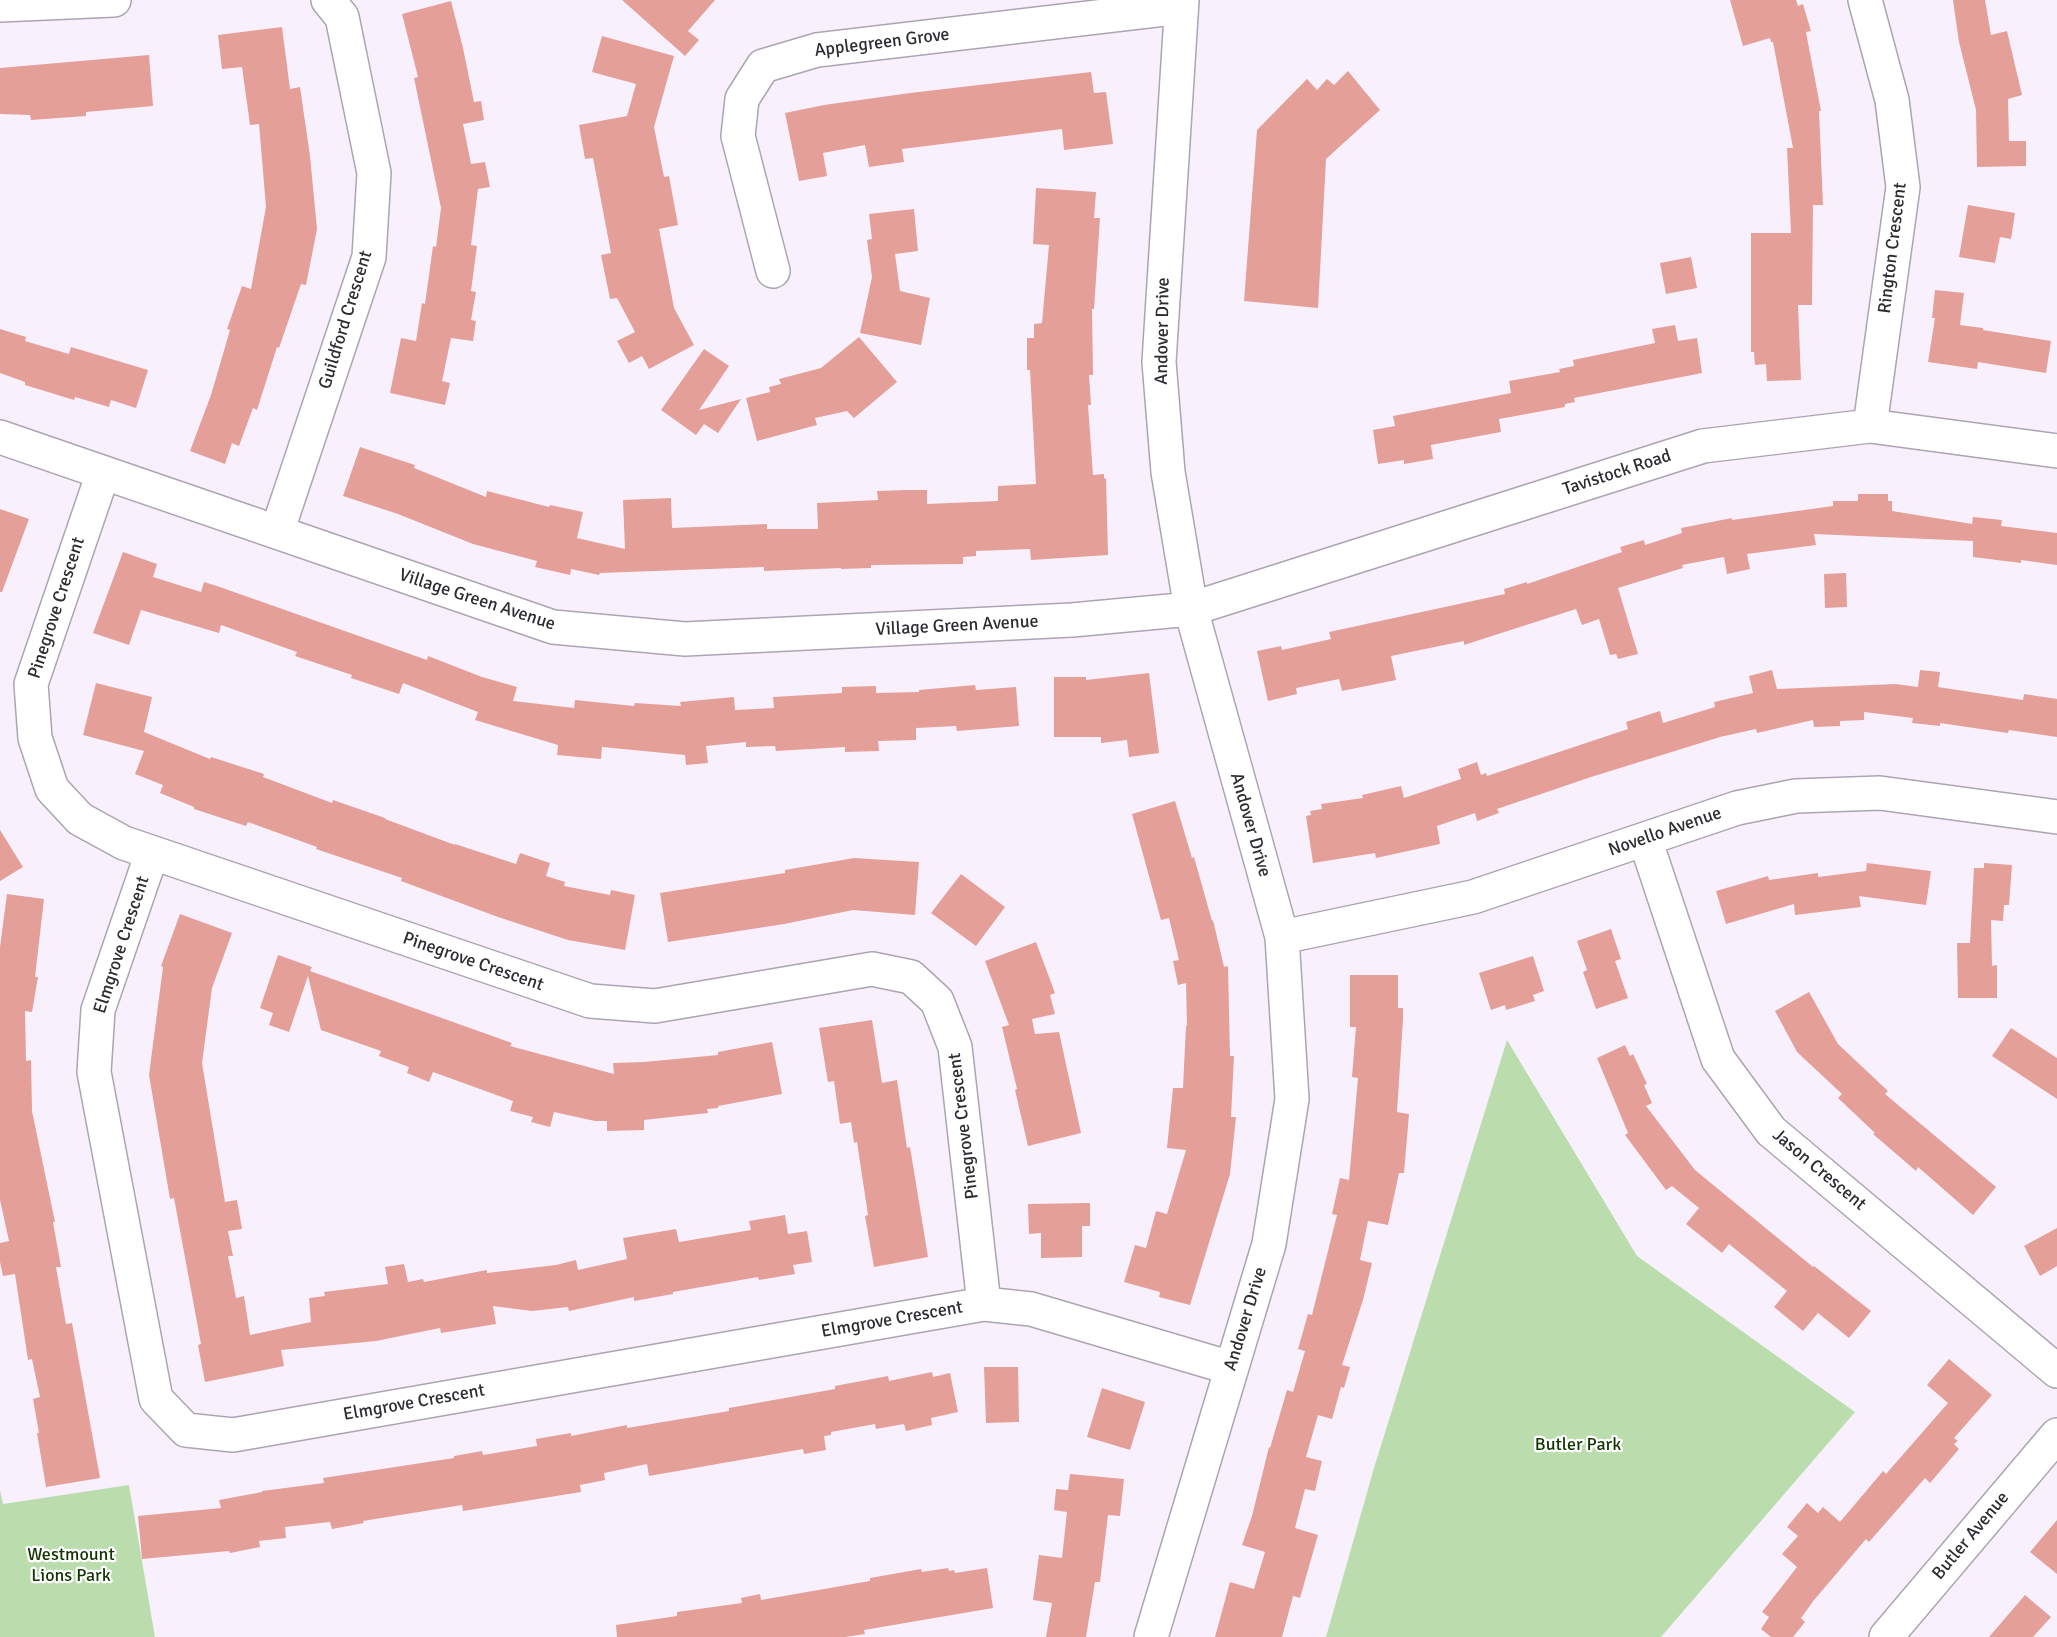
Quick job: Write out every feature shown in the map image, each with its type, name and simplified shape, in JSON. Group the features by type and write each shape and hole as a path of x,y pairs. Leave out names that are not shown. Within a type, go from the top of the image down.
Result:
{"street":[{"path":"0,5 114,0"},
{"name":"Guildford Crescent","path":"277,532 369,257 374,173 342,17 328,0"},
{"name":"Rington Crescent","path":"1865,0 1892,100 1903,187 1869,426"},
{"name":"Applegreen Grove","path":"773,271 738,136 742,99 763,66 817,50 1181,4"},
{"name":"Andover Drive","path":"1151,1637 1269,1244 1292,1099 1282,938 1191,609 1168,472 1159,362 1181,4"},
{"name":"Tavistock Road","path":"1191,609 1703,446 1869,426 2057,451"},
{"name":"Village Green Avenue","path":"0,437 553,627 674,638 1072,620 1191,609"},
{"name":"Pinegrove Crescent","path":"103,473 31,684 35,738 51,789 80,819 124,843 152,853 590,1001 655,1006 872,969 911,977 937,1000 955,1047 984,1304"},
{"name":"Novello Avenue","path":"1282,938 1473,897 1737,808 1796,796 1880,793 2057,817"},
{"name":"Jason Crescent","path":"1645,838 1718,1059 1771,1131 2057,1371"},
{"name":"Elmgrove Crescent","path":"152,853 98,1010 94,1072 156,1399 186,1430 233,1435 984,1304 1031,1309 1231,1368"},
{"name":"Butler Avenue","path":"1886,1637 2057,1435"}],"green space":[{"name":"Butler Park","path":"1507,1040 1637,1256 1855,1412 1661,1637 1326,1637 1374,1468"},
{"name":"Westmount Lions Park","path":"129,1485 155,1637 0,1637 0,1490 3,1504"}],"building":[{"path":"622,0 715,0 688,31 699,40 685,56"},
{"path":"1730,0 1796,0 1798,6 1803,4 1811,31 1806,32 1821,111 1819,111 1823,205 1813,205 1812,305 1798,305 1801,380 1767,381 1766,364 1755,365 1754,352 1751,352 1751,233 1791,233 1787,148 1793,148 1773,42 1770,38 1743,46"},
{"path":"1953,0 1985,0 1991,35 2007,31 2022,95 2008,99 2009,141 2026,141 2026,166 1977,167 1976,110 1959,42"},
{"path":"451,1 474,102 481,101 484,120 463,124 471,164 485,162 490,187 478,189 471,245 477,246 471,291 476,292 471,320 476,321 473,341 451,338 442,381 450,383 445,405 390,393 401,338 416,341 422,303 425,304 433,246 436,247 441,208 414,78 418,77 402,14"},
{"path":"282,27 290,89 300,87 317,229 306,285 301,284 279,348 277,347 257,410 253,408 239,446 232,443 225,464 190,451 211,395 230,330 227,329 242,286 251,289 266,207 259,124 250,125 242,67 222,69 218,35"},
{"path":"602,36 674,56 654,127 664,177 669,176 678,225 659,229 674,308 694,345 649,369 642,356 629,363 617,341 635,332 617,298 610,299 601,255 611,253 593,158 585,159 579,125 627,116 636,84 592,72"},
{"path":"149,55 153,106 86,112 86,116 31,120 30,115 0,114 0,68"},
{"path":"1348,71 1380,110 1326,159 1318,308 1244,301 1257,130 1307,79 1317,90 1327,79 1334,85"},
{"path":"1091,72 1094,93 1106,92 1113,144 1064,150 1062,129 902,149 904,162 869,167 865,145 823,153 827,176 799,181 785,113 910,93"},
{"path":"1036,188 1096,192 1094,218 1100,218 1094,309 1092,309 1093,375 1089,375 1091,405 1088,405 1093,475 1104,474 1104,479 1106,478 1108,555 1031,560 1030,549 976,551 976,556 963,557 963,564 871,565 871,568 764,571 764,567 600,573 599,575 571,569 570,575 535,567 537,561 473,544 398,514 343,496 360,447 415,465 414,468 486,497 487,491 549,507 550,505 583,512 577,538 625,549 623,500 671,498 672,528 767,524 767,529 818,529 817,503 878,500 877,491 927,490 927,504 998,501 998,486 1036,484 1030,370 1027,370 1027,338 1034,338 1034,324 1042,323 1049,245 1033,244"},
{"path":"1968,205 2015,213 2011,239 2000,237 1995,263 1959,257"},
{"path":"914,209 918,251 895,254 900,291 930,298 921,345 860,333 872,277 867,240 872,239 869,214"},
{"path":"1691,257 1697,288 1666,294 1660,263"},
{"path":"1935,290 1964,293 1960,325 2051,341 2046,373 1978,362 1977,369 1928,362 1935,318 1932,318"},
{"path":"1675,325 1678,341 1697,338 1702,373 1574,398 1575,402 1565,404 1565,407 1499,419 1501,432 1431,445 1433,459 1404,464 1404,460 1378,464 1373,430 1395,426 1393,416 1511,393 1509,381 1560,372 1559,369 1574,366 1573,360 1655,343 1652,329"},
{"path":"0,329 26,337 25,341 69,354 71,347 148,370 136,408 111,400 109,407 75,397 74,400 25,385 25,382 0,373"},
{"path":"859,337 897,382 854,418 847,411 815,418 817,425 757,441 746,398 770,392 769,387 781,384 779,379 821,368"},
{"path":"704,349 729,366 699,410 741,399 718,433 704,424 696,435 661,410"},
{"path":"1858,494 1888,494 1888,501 1892,501 1892,511 1972,524 1973,517 2002,520 2001,526 2057,533 2057,565 1973,557 1973,541 1814,534 1816,545 1747,554 1750,569 1727,574 1724,557 1682,565 1683,568 1618,588 1638,654 1618,659 1616,654 1610,655 1599,619 1582,625 1576,609 1464,645 1464,641 1391,656 1396,680 1342,691 1339,679 1296,688 1297,694 1268,701 1257,651 1281,646 1282,650 1331,639 1329,632 1505,594 1504,589 1527,582 1527,584 1622,552 1620,547 1644,540 1645,545 1682,533 1681,528 1732,518 1732,520 1833,506 1833,501 1858,501"},
{"path":"0,509 29,519 2,592 0,592"},
{"path":"123,552 157,564 153,577 201,592 204,582 427,660 428,656 482,677 517,687 513,701 574,708 575,700 634,706 635,703 681,706 680,702 734,697 735,710 774,708 773,697 842,693 842,687 876,686 876,693 919,692 919,690 975,685 976,690 1016,687 1019,726 957,731 956,726 916,728 916,740 878,741 879,751 845,752 845,747 776,751 775,746 746,747 746,742 706,746 708,763 686,765 685,755 602,747 601,759 557,755 558,745 475,720 478,712 403,683 399,694 351,678 352,675 295,656 297,652 221,625 219,633 141,610 129,645 93,633"},
{"path":"1846,573 1847,607 1825,608 1824,574"},
{"path":"1772,670 1777,689 1896,684 1918,687 1920,670 1940,672 1938,687 2023,700 2024,694 2057,699 2057,737 2009,730 2008,733 1940,723 1940,726 1912,723 1913,718 1864,712 1864,720 1840,721 1840,726 1814,727 1813,720 1757,733 1756,729 1720,737 1591,777 1497,809 1499,813 1477,821 1475,813 1437,826 1440,844 1376,858 1375,853 1313,863 1306,816 1311,815 1310,811 1322,809 1321,804 1363,798 1362,795 1401,786 1404,798 1461,779 1458,769 1477,762 1481,775 1486,773 1487,776 1628,729 1626,722 1660,711 1663,723 1715,707 1714,702 1753,693 1749,676"},
{"path":"1149,673 1159,753 1129,757 1127,740 1101,743 1101,737 1054,737 1054,677 1086,677 1086,680"},
{"path":"96,683 152,697 144,732 210,759 211,757 264,774 263,777 332,803 333,800 455,845 516,864 520,853 550,863 546,876 565,882 564,886 610,895 611,890 635,895 625,950 568,940 498,917 401,881 402,878 316,849 317,847 248,822 246,826 194,809 194,807 160,793 163,785 135,774 144,751 83,735"},
{"path":"1175,801 1213,920 1224,967 1228,966 1230,1056 1234,1056 1231,1117 1236,1117 1230,1174 1190,1305 1159,1297 1160,1292 1124,1282 1135,1245 1146,1248 1156,1211 1167,1214 1186,1150 1167,1148 1173,1088 1183,1088 1187,1026 1186,983 1178,985 1173,961 1179,960 1169,918 1161,920 1132,814"},
{"path":"0,830 23,867 0,881"},
{"path":"854,858 919,862 915,915 853,910 784,924 668,942 660,893 785,873 785,870"},
{"path":"1867,863 1931,871 1926,905 1859,896 1861,907 1795,915 1794,904 1726,924 1716,891 1768,876 1769,880 1818,873 1818,877 1866,871"},
{"path":"1984,863 2012,865 2009,905 2004,905 2003,921 1991,920 1992,966 1997,965 1997,998 1958,998 1957,943 1970,943 1974,868 1984,868"},
{"path":"961,874 1005,907 976,946 931,913"},
{"path":"7,894 44,899 35,977 38,977 32,1012 25,1011 26,1061 31,1060 32,1111 55,1222 53,1222 61,1267 56,1267 66,1324 72,1323 100,1478 46,1487 33,1399 40,1397 32,1359 28,1360 15,1274 3,1276 0,1262 0,1243 9,1241 0,1200 0,947"},
{"path":"180,914 232,933 212,988 202,1063 225,1202 237,1200 242,1229 228,1231 233,1256 228,1256 236,1298 244,1296 250,1335 311,1322 309,1298 325,1296 324,1292 388,1284 385,1267 404,1264 408,1282 423,1279 424,1282 487,1270 487,1273 556,1265 576,1260 578,1270 627,1259 623,1238 676,1229 679,1242 751,1230 749,1221 785,1215 788,1234 807,1231 812,1262 793,1265 795,1274 759,1280 758,1277 634,1301 634,1297 569,1311 568,1307 532,1311 493,1306 496,1324 441,1333 440,1328 376,1341 281,1350 284,1366 205,1382 198,1345 201,1344 174,1198 170,1199 149,1075 163,967 161,966"},
{"path":"1611,929 1621,959 1615,961 1628,998 1596,1009 1583,972 1587,970 1577,941"},
{"path":"1036,942 1055,993 1050,995 1055,1014 1032,1019 1035,1034 1059,1032 1081,1133 1028,1146 1002,1027 1009,1025 985,961"},
{"path":"278,955 312,967 310,971 512,1043 510,1046 614,1074 613,1063 718,1055 718,1052 772,1042 782,1094 718,1106 718,1108 707,1109 708,1113 644,1120 644,1130 607,1131 607,1121 595,1121 554,1112 550,1127 531,1122 533,1117 510,1111 513,1101 433,1072 429,1082 407,1073 409,1067 379,1056 381,1051 321,1030 308,976 289,1032 269,1025 273,1013 260,1008"},
{"path":"1533,956 1544,991 1533,995 1535,1001 1506,1010 1505,1005 1491,1010 1479,973"},
{"path":"1350,975 1398,975 1398,1008 1403,1008 1403,1019 1397,1112 1409,1114 1404,1173 1399,1173 1388,1225 1368,1221 1360,1260 1372,1263 1363,1300 1342,1365 1350,1367 1344,1388 1341,1387 1332,1419 1318,1415 1306,1457 1322,1461 1315,1491 1305,1489 1295,1528 1318,1535 1300,1598 1293,1596 1282,1637 1215,1637 1230,1582 1254,1589 1265,1552 1242,1545 1287,1390 1293,1392 1305,1351 1298,1349 1308,1314 1312,1315 1337,1215 1332,1214 1340,1178 1349,1180 1358,1078 1352,1077 1356,1027 1350,1027"},
{"path":"1809,992 1838,1044 1888,1091 1885,1094 1996,1187 1973,1215 1918,1167 1916,1171 1873,1134 1875,1133 1838,1098 1842,1094 1797,1052 1775,1011"},
{"path":"872,1020 882,1083 897,1080 907,1148 910,1147 928,1257 874,1267 865,1216 868,1215 857,1142 854,1143 851,1122 840,1124 834,1081 828,1082 819,1028"},
{"path":"2011,1028 2057,1058 2057,1099 1992,1056"},
{"path":"1625,1045 1630,1056 1633,1054 1647,1084 1644,1085 1652,1103 1646,1106 1695,1170 1813,1267 1871,1311 1849,1338 1818,1313 1803,1331 1774,1307 1787,1291 1729,1244 1722,1253 1686,1224 1699,1208 1672,1186 1666,1190 1625,1135 1628,1133 1597,1058"},
{"path":"1090,1203 1090,1226 1082,1226 1082,1257 1041,1258 1041,1233 1029,1234 1028,1204"},
{"path":"2057,1228 2057,1266 2040,1276 2024,1246"},
{"path":"1949,1359 1992,1395 1954,1438 1958,1441 1954,1444 1959,1449 1930,1483 1925,1478 1869,1542 1866,1539 1814,1600 1801,1618 1805,1622 1793,1637 1771,1637 1761,1629 1769,1617 1762,1612 1797,1567 1782,1554 1798,1536 1787,1527 1807,1503 1818,1513 1823,1507 1840,1522 1883,1471 1886,1474 1948,1403 1927,1385"},
{"path":"984,1367 1018,1367 1019,1422 986,1423"},
{"path":"932,1372 933,1377 950,1373 958,1412 931,1418 932,1425 906,1431 904,1424 876,1429 875,1424 831,1432 831,1435 824,1436 826,1450 804,1454 803,1449 649,1476 647,1464 604,1473 605,1480 580,1485 581,1492 463,1511 462,1505 363,1521 364,1523 332,1529 330,1522 285,1527 286,1538 259,1541 260,1547 230,1553 229,1551 142,1559 138,1516 221,1508 219,1500 262,1491 324,1483 323,1478 454,1458 454,1456 482,1451 483,1455 537,1446 536,1439 571,1433 571,1436 627,1425 627,1428 729,1411 729,1408 835,1389 835,1386 888,1376 889,1381"},
{"path":"1102,1388 1145,1402 1130,1450 1087,1437"},
{"path":"1070,1474 1124,1479 1120,1516 1108,1515 1100,1582 1095,1582 1086,1637 1046,1637 1052,1603 1033,1600 1039,1555 1062,1558 1067,1512 1054,1510 1056,1489 1068,1490"},
{"path":"2057,1520 2057,1574 2030,1552"},
{"path":"948,1568 949,1571 954,1570 955,1573 987,1568 993,1608 864,1630 865,1634 845,1637 617,1637 616,1625 677,1616 677,1612 742,1603 741,1598 760,1594 761,1600 870,1581 870,1578 921,1569 922,1572"},
{"path":"2025,1595 2051,1617 2033,1637 1989,1637"}]}
